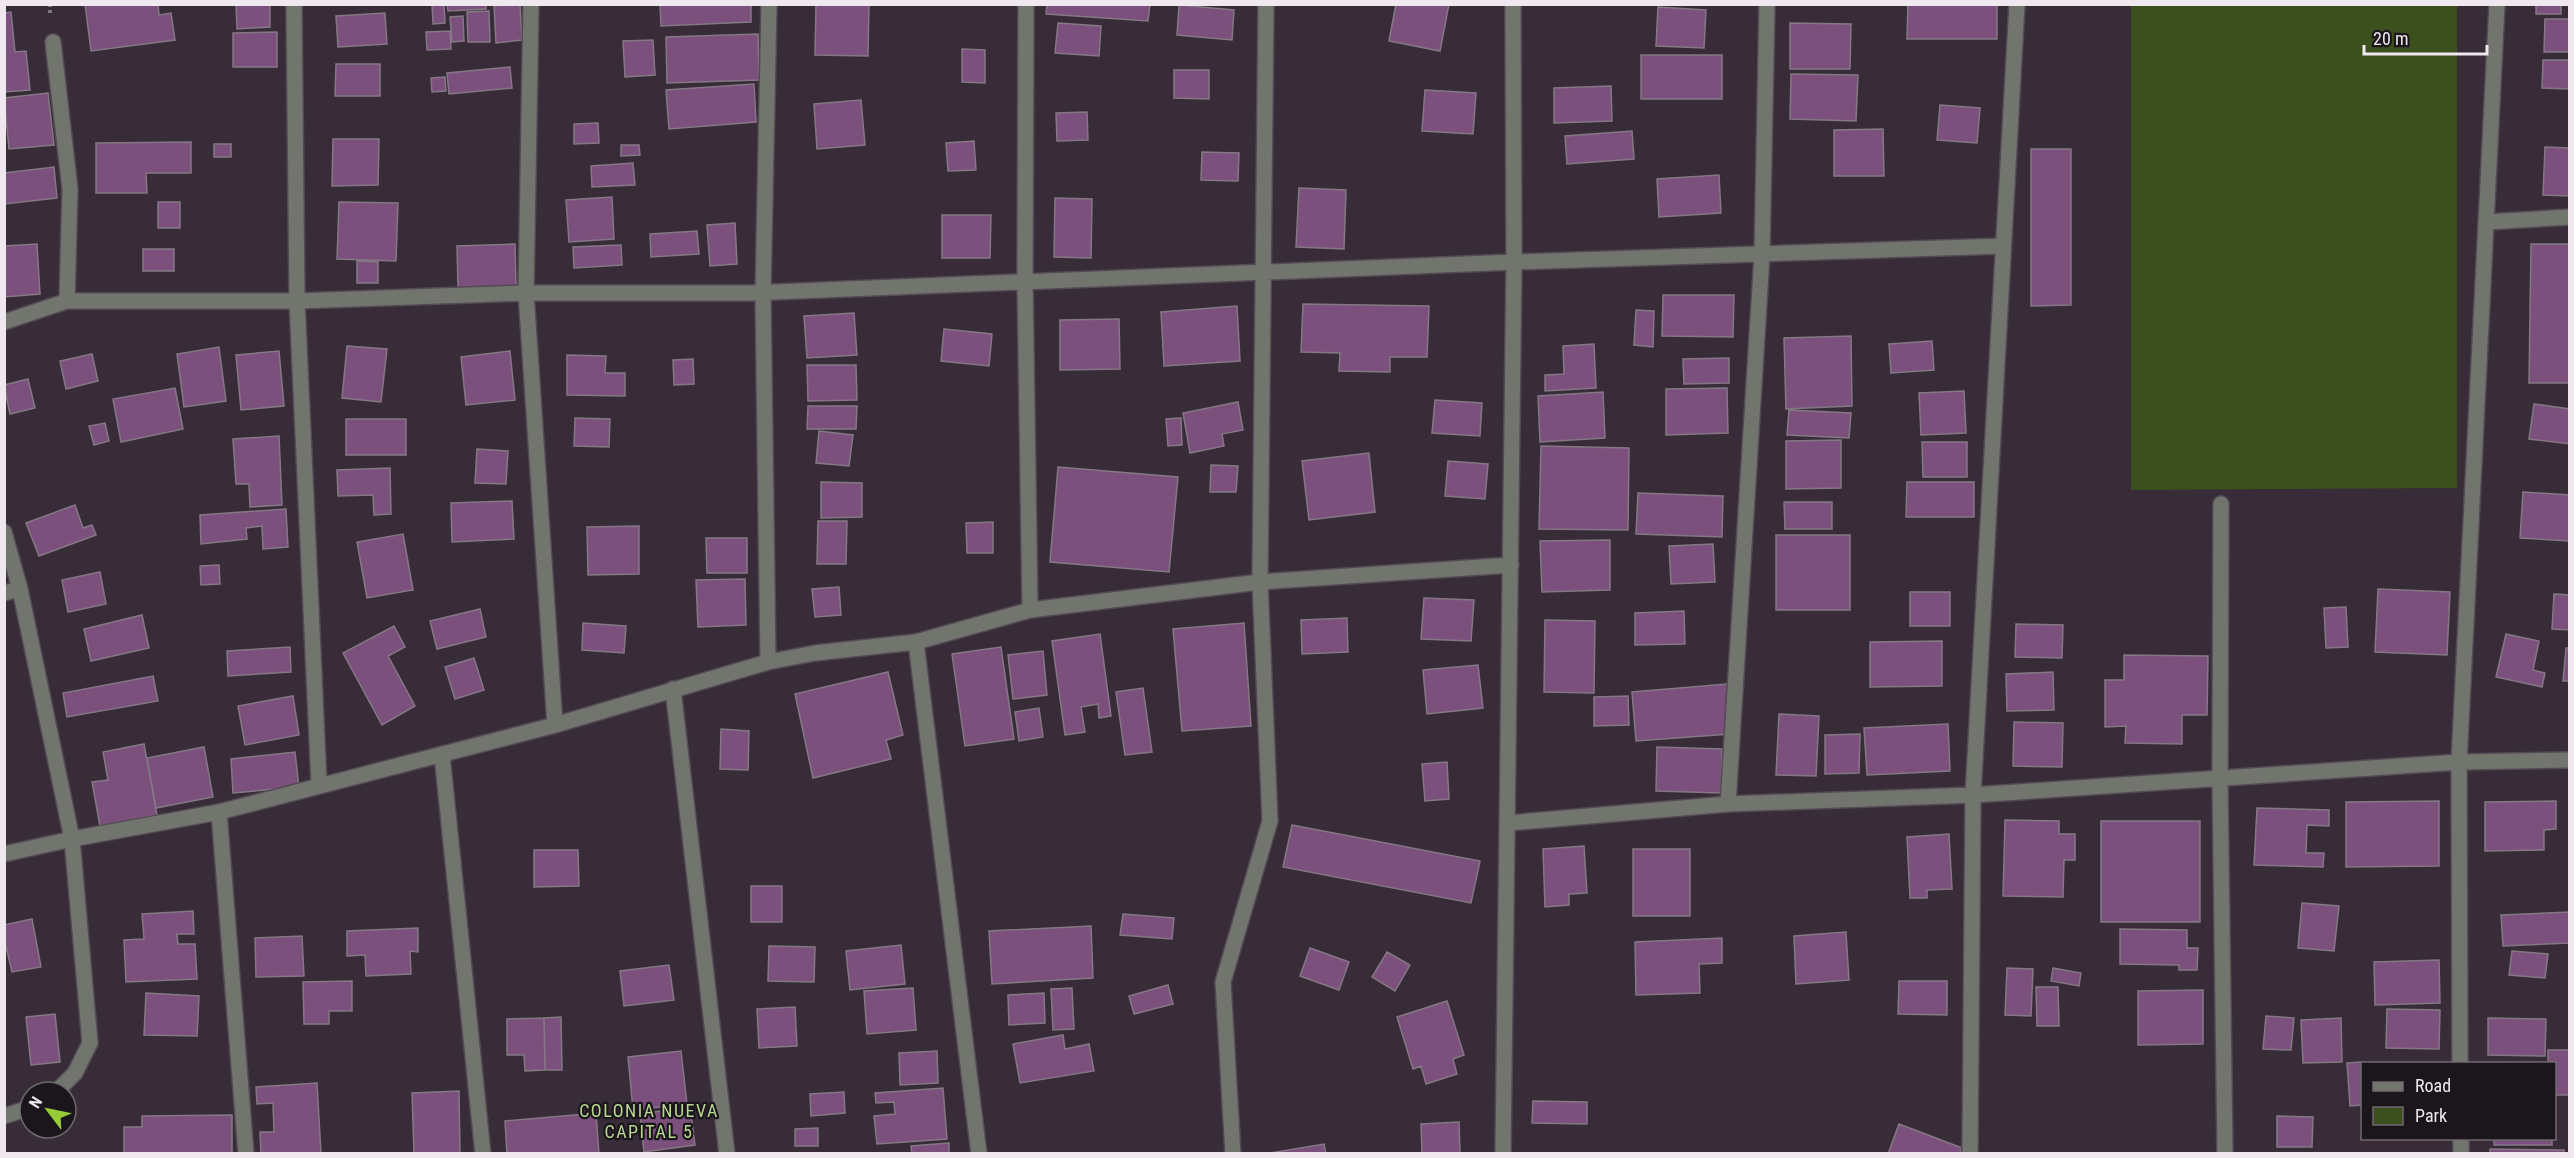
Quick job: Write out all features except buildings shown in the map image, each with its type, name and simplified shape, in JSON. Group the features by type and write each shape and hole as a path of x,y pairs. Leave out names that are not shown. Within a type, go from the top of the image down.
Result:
{"street":[{"path":"294,4 297,301 319,784"},
{"path":"531,4 526,293 555,725"},
{"path":"768,662 763,293 769,4"},
{"path":"1026,4 1025,282 1030,610"},
{"path":"1233,1154 1223,982 1270,821 1260,582 1266,4"},
{"path":"1503,1154 1514,262 1513,4"},
{"path":"1728,804 1762,255 1767,4"},
{"path":"1970,1154 1973,795 2017,4"},
{"path":"2460,1062 2459,762 2497,4"},
{"path":"53,42 70,189 67,301"},
{"path":"2487,222 2570,217"},
{"path":"4,322 67,301 297,301 526,293 763,293 1514,262 2003,246"},
{"path":"2221,504 2220,780 2224,1154"},
{"path":"4,532 12,591 72,839 90,1043 75,1073 68,1080"},
{"path":"4,854 219,812 319,784 555,725 768,662 815,653 916,642 1030,610 1260,582 1511,565"},
{"path":"916,642 979,1154"},
{"path":"674,689 727,1154"},
{"path":"442,755 483,1154"},
{"path":"1508,823 1728,804 1973,795 2459,762 2570,760"},
{"path":"219,812 246,1154"}],"green space":[{"path":"2131,5 2457,5 2457,488 2131,490"}],"district":[{"name":"COLONIA NUEVA CAPITAL 5","path":"649,1121"}]}
